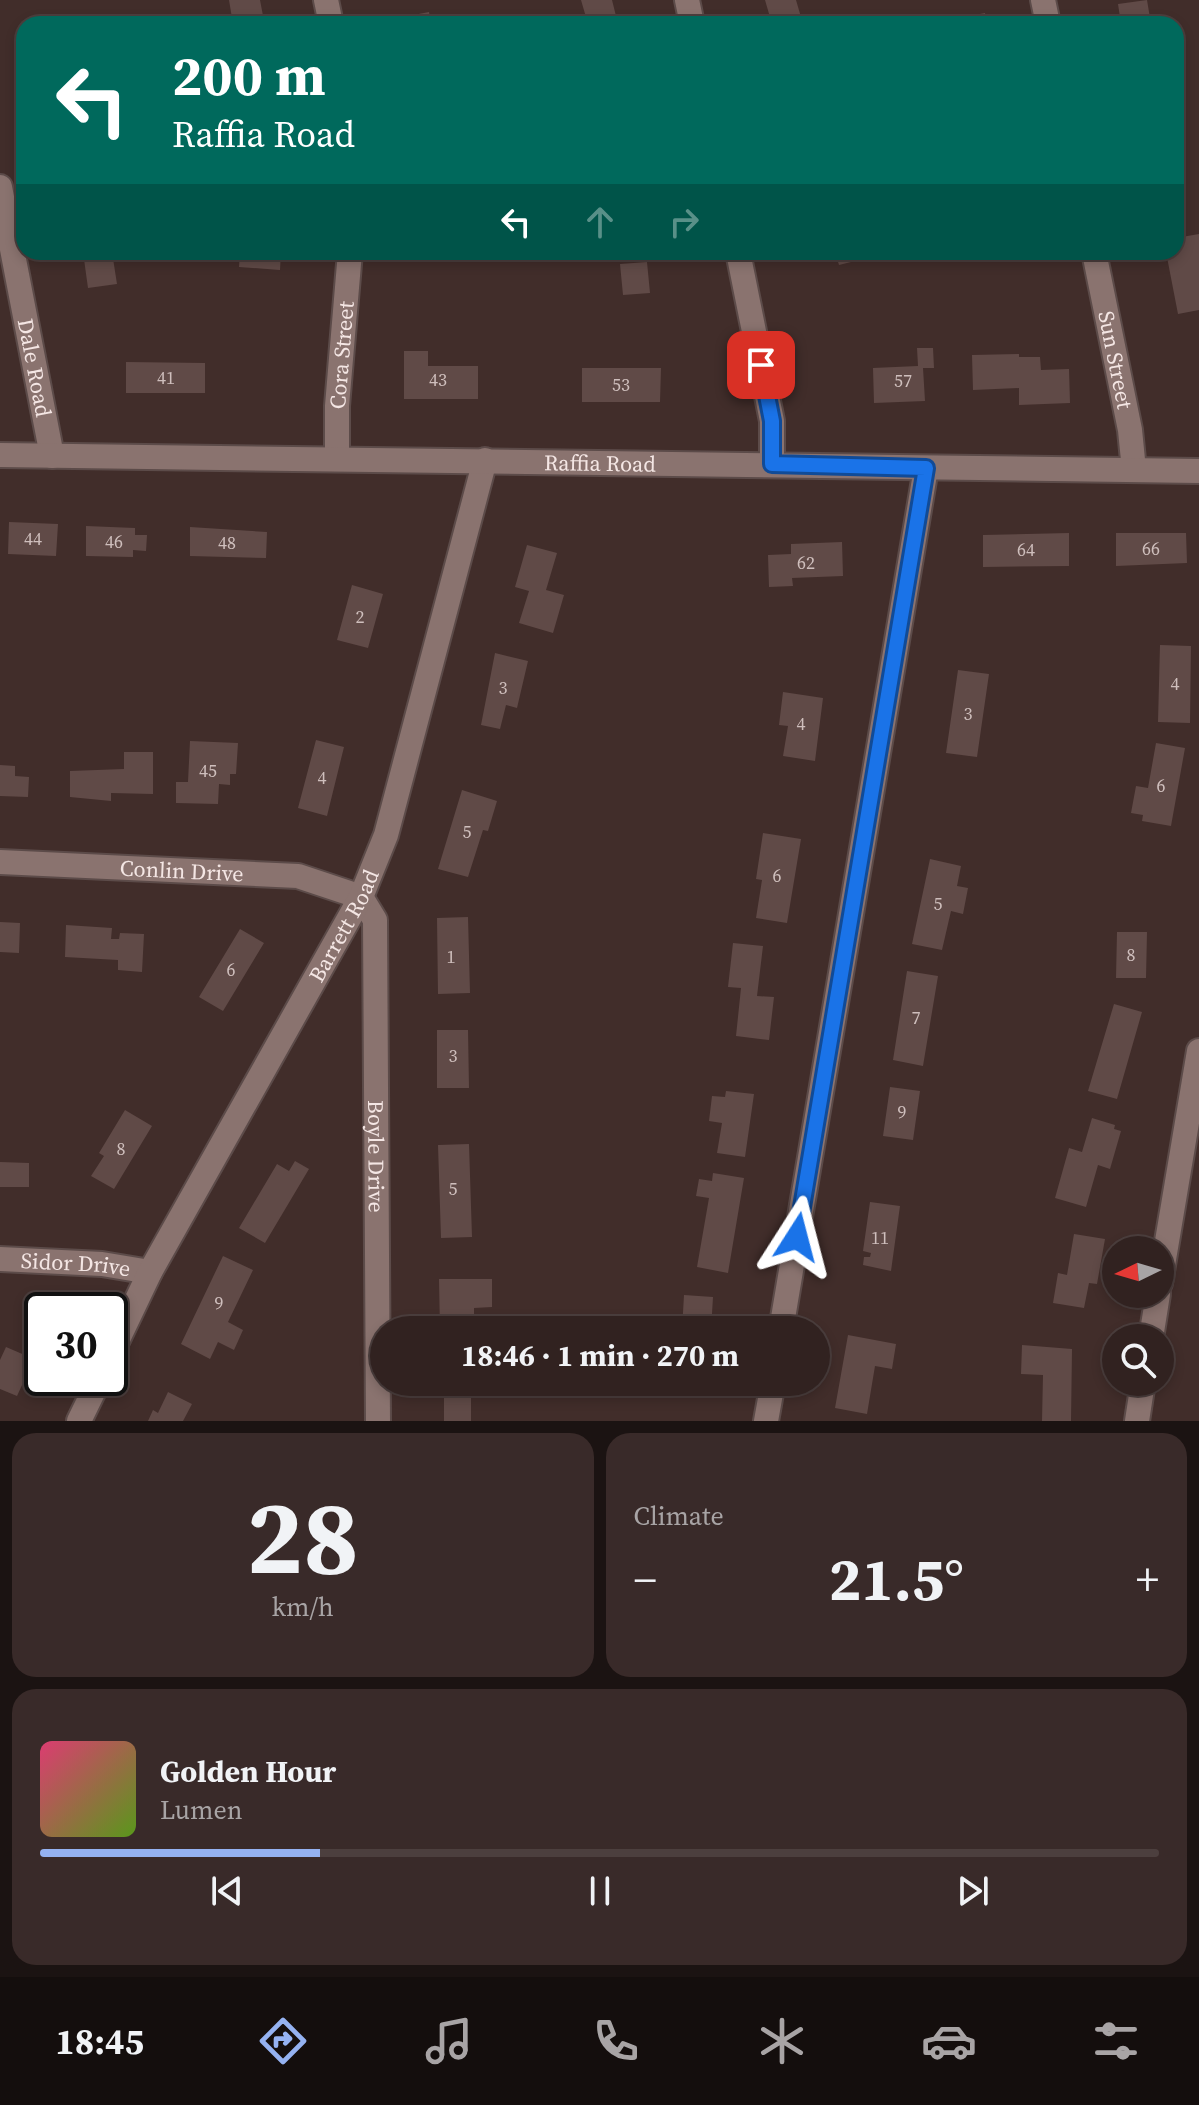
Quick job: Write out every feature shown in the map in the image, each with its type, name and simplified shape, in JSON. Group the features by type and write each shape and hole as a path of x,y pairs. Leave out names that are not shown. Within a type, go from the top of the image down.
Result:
{"street":[{"name":"Dale Road","path":"0,187 52,456"},
{"name":"Cora Street","path":"337,459 337,406 349,260"},
{"path":"740,260 772,421 772,464"},
{"name":"Sun Street","path":"1096,260 1130,430 1134,470"},
{"name":"Raffia Road","path":"0,455 1199,471"},
{"name":"Barrett Road","path":"128,1318 150,1272 361,897 386,835 485,460"},
{"path":"783,1316 926,468"},
{"name":"Conlin Drive","path":"0,862 298,876 361,897"},
{"name":"Boyle Drive","path":"361,897 375,920 378,1421"},
{"path":"1168,1236 1199,1051"},
{"name":"Sidor Drive","path":"0,1259 102,1264 150,1272"},
{"path":"79,1421 91,1396"},
{"path":"766,1421 770,1396"},
{"path":"1137,1421 1141,1396"}],"building":[{"path":"229,0 260,0 263,16 232,16"},
{"path":"581,0 612,0 616,16 586,16"},
{"path":"765,0 796,0 801,16 770,16"},
{"path":"1147,0 1150,16 1120,16 1118,4"},
{"path":"429,12 430,16 408,16"},
{"path":"1199,234 1199,310 1178,314 1168,260 1184,260 1184,237"},
{"path":"84,260 113,260 117,284 88,288"},
{"path":"239,260 281,260 280,270 239,267"},
{"path":"837,260 859,260 839,265"},
{"path":"647,262 650,293 623,295 620,264"},
{"path":"917,348 933,348 934,368 923,368 925,401 874,403 873,368 918,366"},
{"path":"404,351 428,351 428,366 478,366 478,399 404,399"},
{"path":"1019,354 1019,357 1040,357 1041,370 1069,369 1070,403 1019,405 1019,388 973,390 972,355"},
{"path":"126,362 205,363 205,393 126,393"},
{"path":"582,368 661,368 660,402 582,402"},
{"path":"9,522 58,524 56,556 8,554"},
{"path":"86,526 135,528 135,535 147,535 146,551 133,550 133,557 86,556"},
{"path":"190,527 267,532 266,558 190,556"},
{"path":"1069,533 1069,566 983,567 983,535"},
{"path":"1116,533 1186,533 1187,563 1116,566"},
{"path":"842,542 843,576 792,578 793,586 769,587 768,555 791,554 791,544"},
{"path":"527,545 557,553 546,590 564,595 553,633 519,623 529,591 515,587"},
{"path":"352,585 383,594 368,648 337,640"},
{"path":"1160,645 1191,646 1190,723 1158,722"},
{"path":"495,653 528,661 517,708 506,705 500,729 481,725"},
{"path":"958,670 989,674 977,757 946,753"},
{"path":"783,692 823,698 815,761 783,756 788,726 779,725"},
{"path":"316,740 344,747 327,816 298,808"},
{"path":"190,741 238,743 236,774 230,774 230,785 219,784 218,804 176,803 176,782 188,782"},
{"path":"1156,743 1185,748 1171,826 1142,821 1143,815 1131,813 1136,786 1148,788"},
{"path":"124,752 153,752 153,794 111,793 111,801 70,797 70,771 124,769"},
{"path":"0,765 15,766 15,776 29,777 28,797 0,796"},
{"path":"462,790 497,801 488,831 483,830 468,877 438,869"},
{"path":"763,833 801,839 787,923 756,918 762,880 756,879"},
{"path":"930,859 961,866 957,886 968,888 963,914 951,911 942,950 912,944"},
{"path":"468,917 470,993 438,994 437,918"},
{"path":"0,922 20,923 19,953 0,952"},
{"path":"66,925 112,928 111,939 119,939 120,933 144,934 142,972 118,970 118,960 65,957"},
{"path":"240,929 264,943 223,1011 199,997"},
{"path":"1117,932 1147,932 1146,978 1116,978"},
{"path":"733,943 763,946 757,996 774,997 769,1040 736,1036 741,988 728,987"},
{"path":"907,971 938,976 923,1066 893,1060"},
{"path":"1114,1004 1142,1012 1117,1099 1088,1091"},
{"path":"437,1030 468,1030 469,1088 437,1088"},
{"path":"890,1087 920,1091 913,1140 883,1136"},
{"path":"726,1091 754,1094 745,1157 717,1153 722,1123 709,1121 712,1096 725,1097"},
{"path":"125,1110 152,1126 114,1189 91,1176 104,1156 99,1153"},
{"path":"1092,1118 1115,1125 1114,1129 1121,1131 1110,1169 1098,1165 1086,1207 1055,1198 1069,1148 1082,1152"},
{"path":"469,1144 472,1237 441,1238 438,1145"},
{"path":"295,1161 309,1169 265,1243 239,1228 277,1164 289,1171"},
{"path":"0,1162 29,1163 29,1187 0,1187"},
{"path":"713,1173 744,1178 728,1273 697,1267 709,1198 696,1196 699,1179 712,1181"},
{"path":"870,1202 900,1206 891,1271 863,1265 864,1257 870,1257 871,1253 863,1251"},
{"path":"1074,1234 1102,1239 1097,1284 1089,1283 1084,1308 1053,1303 1058,1273 1067,1275"},
{"path":"223,1256 253,1270 228,1322 243,1330 234,1350 218,1342 210,1359 181,1344"},
{"path":"439,1279 492,1279 492,1307 474,1308 474,1316 440,1316"},
{"path":"684,1295 713,1297 712,1316 683,1316"},
{"path":"848,1335 896,1344 892,1369 875,1366 867,1414 835,1408"},
{"path":"1022,1345 1072,1349 1071,1421 1042,1421 1043,1375 1021,1374"},
{"path":"6,1347 24,1355 24,1381 17,1396 0,1389 0,1360"},
{"path":"168,1392 192,1404 183,1421 148,1421 153,1410 158,1413"},
{"path":"471,1397 471,1421 444,1421 444,1398"}],"route":[{"path":"761,365 772,421 772,464 926,468 797,1237"}]}
